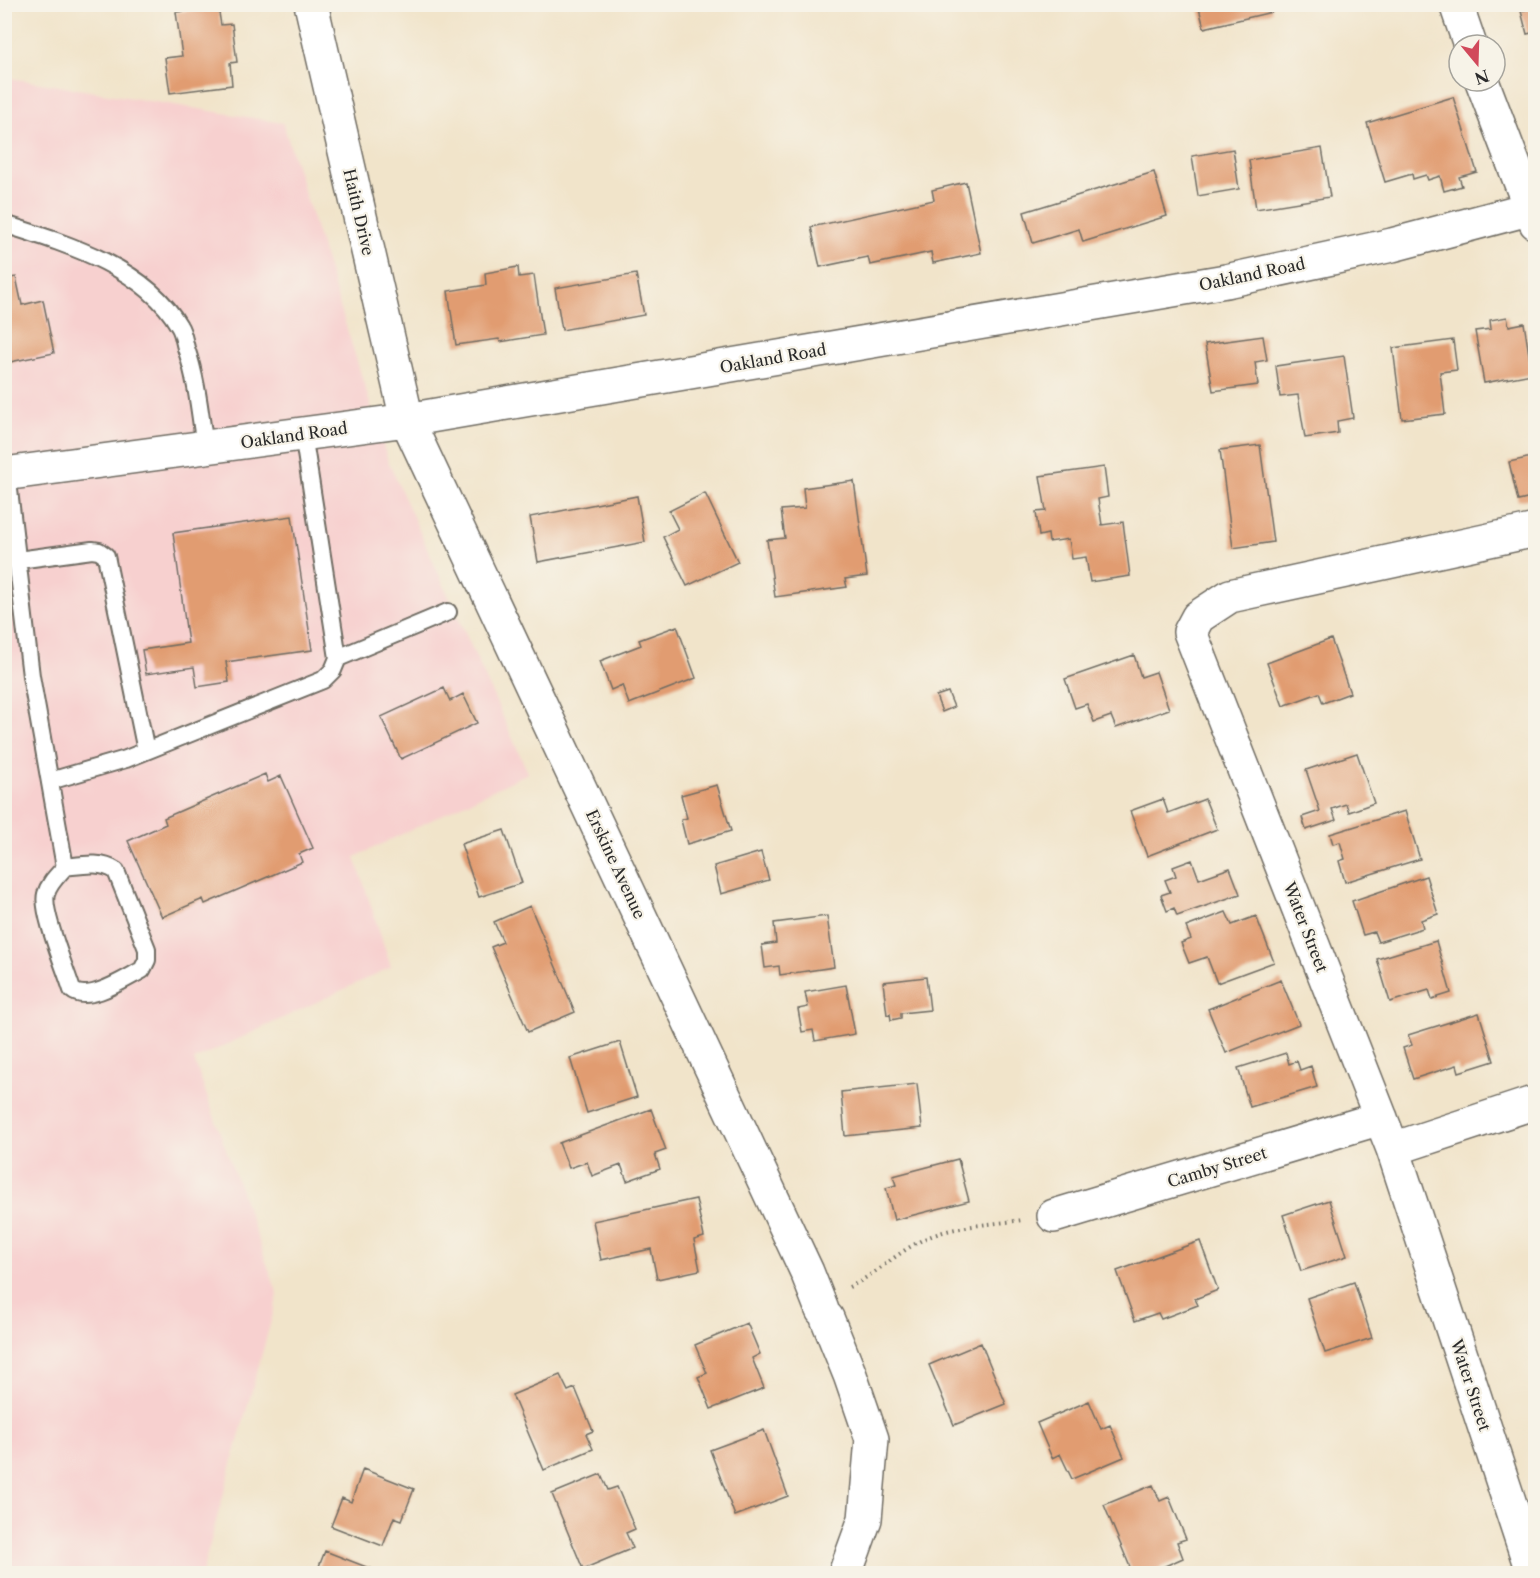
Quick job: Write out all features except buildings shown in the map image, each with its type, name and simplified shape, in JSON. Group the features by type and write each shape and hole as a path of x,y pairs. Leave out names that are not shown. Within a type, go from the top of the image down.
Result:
{"street":[{"name":"Haith Drive","path":"311,4 407,420"},
{"path":"1456,4 1466,33"},
{"path":"1487,93 1534,213"},
{"name":"Oakland Road","path":"6,474 407,420 1226,281 1534,213"},
{"name":"Erskine Avenue","path":"407,420 797,1250 850,1375 872,1439 865,1519 845,1574"},
{"name":"Water Street","path":"1533,1574 1393,1149 1190,632 1198,617 1230,596 1536,530"},
{"path":"1393,1149 1536,1102"},
{"name":"Camby Street","path":"1054,1216 1381,1118"}],"lane":[{"path":"4,224 50,238 116,266 157,297 180,326 192,366 205,447"},
{"path":"50,781 126,759 323,680 333,670 338,658 303,434"},
{"path":"6,474 31,676 65,867"},
{"path":"18,560 92,550 99,550 106,556 146,751"},
{"path":"338,658 448,612"},
{"path":"108,865 116,871 147,949 147,960 142,970 98,992 84,996 72,990 46,911 45,895 54,879 65,867 108,865"}],"path":[{"path":"823,1310 916,1243 946,1231 1054,1216"}],"shaded area":[{"path":"4,77 283,123 388,461 528,773 355,857 391,967 194,1060 278,1295 202,1573 5,1573"}]}
